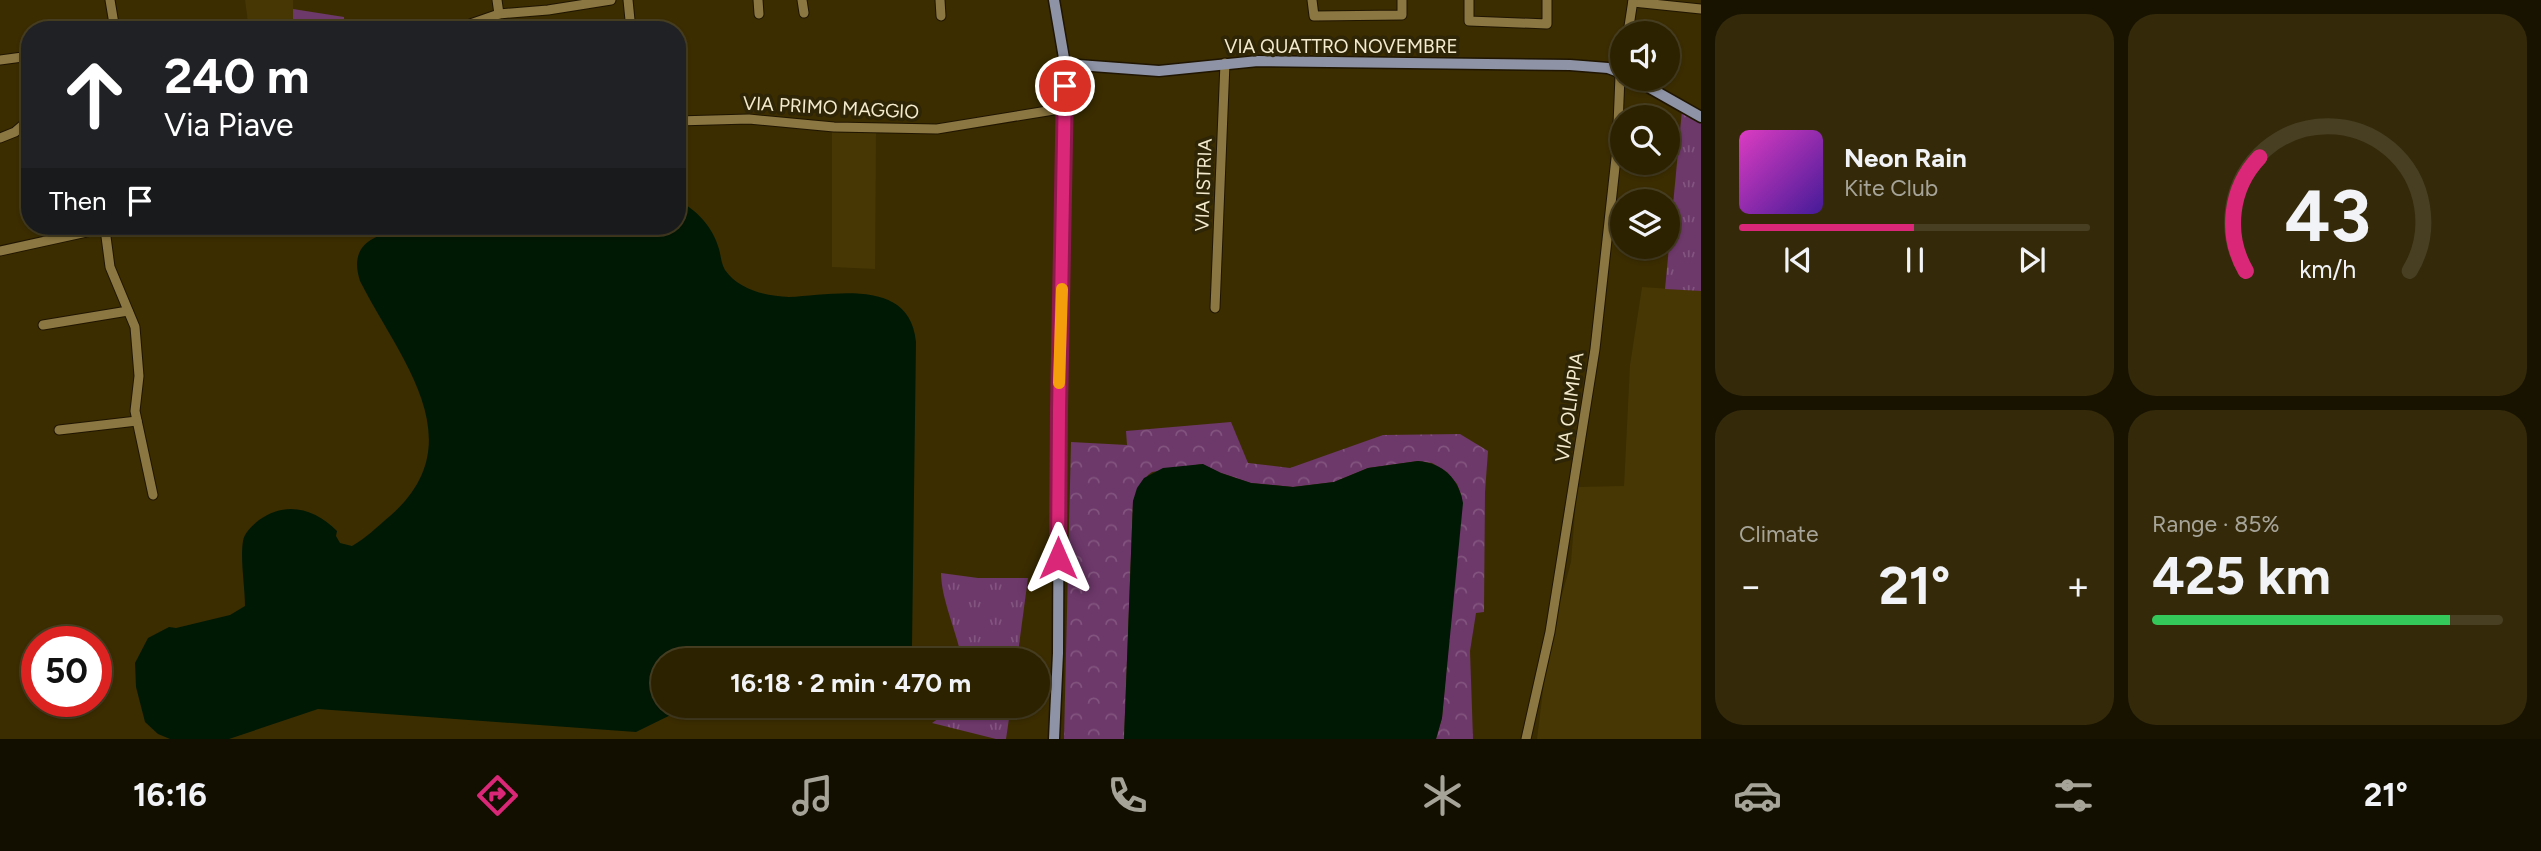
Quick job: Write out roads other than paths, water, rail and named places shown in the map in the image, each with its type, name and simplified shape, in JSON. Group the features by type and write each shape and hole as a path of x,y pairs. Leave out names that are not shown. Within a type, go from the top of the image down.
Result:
{"main road":[{"path":"1054,0 1065,64 1066,107 1058,653 1054,739"},
{"name":"VIA QUATTRO NOVEMBRE","path":"1065,64 1159,71 1225,63 1570,65 1610,68"},
{"path":"1655,91 1701,117"}],"street":[{"path":"110,0 114,21"},
{"path":"497,0 499,14"},
{"path":"479,21 499,14 611,0"},
{"path":"628,0 630,21"},
{"path":"758,0 759,14"},
{"path":"802,0 804,12"},
{"path":"940,0 941,16"},
{"path":"1312,0 1314,16 1402,15 1402,0"},
{"path":"1469,0 1469,21 1547,24 1547,0"},
{"path":"1630,21 1633,1 1701,9"},
{"path":"0,60 21,57"},
{"name":"VIA ISTRIA","path":"1215,308 1225,63"},
{"name":"VIA OLIMPIA","path":"1526,739 1550,632 1595,349 1617,149 1620,91"},
{"name":"VIA PRIMO MAGGIO","path":"686,121 749,119 834,127 937,129 1066,107"},
{"path":"0,138 21,127"},
{"path":"0,251 77,235"},
{"path":"110,235 110,267 135,327 139,376 136,416 153,495"},
{"path":"43,325 128,312"},
{"path":"59,430 136,416"}]}
